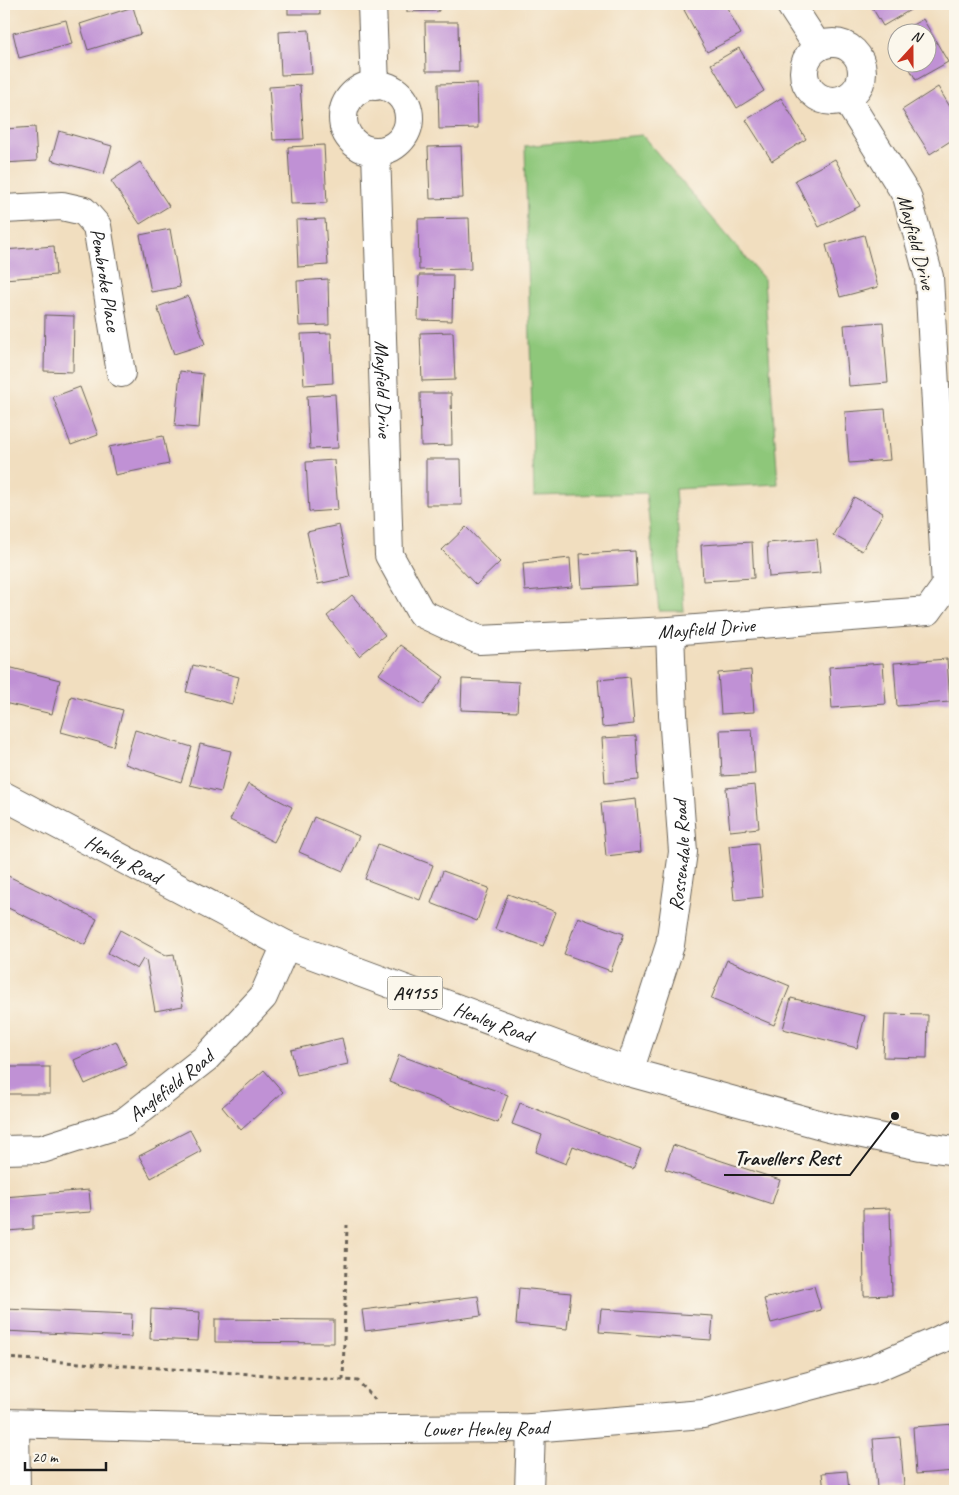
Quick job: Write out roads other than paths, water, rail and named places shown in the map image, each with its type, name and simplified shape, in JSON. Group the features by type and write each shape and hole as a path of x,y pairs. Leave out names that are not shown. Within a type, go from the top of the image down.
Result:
{"street":[{"path":"372,4 375,86"},
{"path":"790,4 818,47"},
{"path":"828,43 840,43 857,54 862,70 861,81 856,90 846,98 831,101 822,98 809,88 805,80 806,63 810,54 818,47 828,43"},
{"path":"375,86 385,87 395,92 407,108 409,118 402,138 386,150 376,151 365,150 355,144 347,135 343,124 343,113 347,102 354,94 364,88 375,86"},
{"name":"Mayfield Drive","path":"376,151 389,555 421,613 479,640 670,631 928,611 946,586 930,277 908,196 846,98"},
{"name":"Pembroke Place","path":"4,209 62,206 84,211 97,226 121,373"},
{"name":"Rossendale Road","path":"630,1072 670,945 683,852 673,714 670,631"},
{"name":"Henley Road","path":"4,796 286,945 630,1072 829,1127 955,1151"},
{"name":"Anglefield Road","path":"4,1150 42,1149 123,1124 206,1058 263,997 286,945"},
{"name":"Lower Henley Road","path":"10,1424 274,1430 531,1428 703,1414 870,1370 937,1342 955,1332"},
{"path":"10,1424 16,1491"},
{"path":"529,1491 531,1428"}],"place":[{"name":"Travellers Rest","path":"895,1116"}]}
